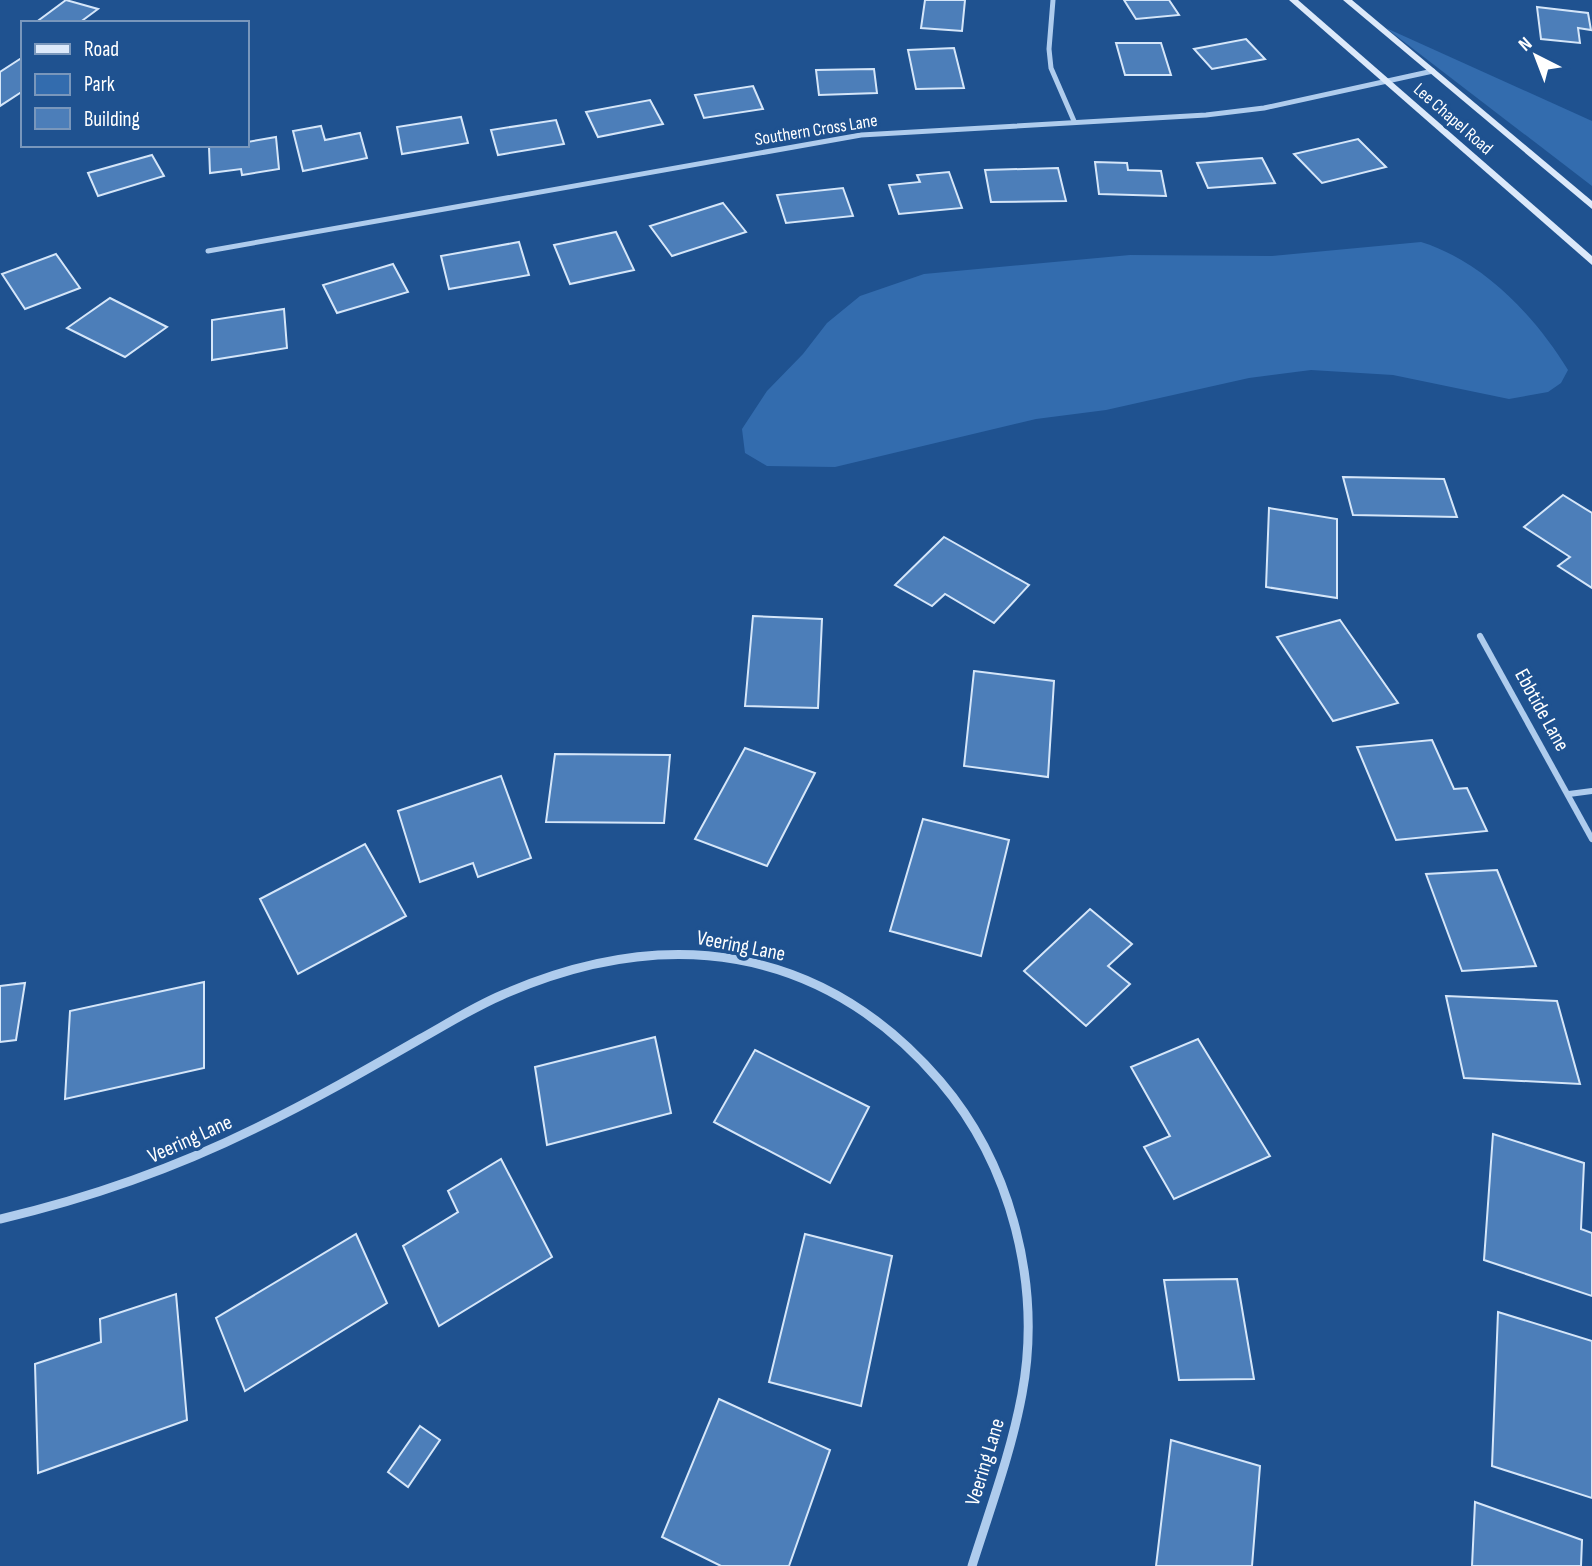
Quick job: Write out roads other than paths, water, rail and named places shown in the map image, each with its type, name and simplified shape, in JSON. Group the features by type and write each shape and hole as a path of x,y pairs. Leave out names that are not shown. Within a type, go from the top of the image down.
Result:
{"main road":[{"name":"Lee Chapel Road","path":"1293,0 1592,262"},
{"name":"Lee Chapel Road","path":"1346,0 1592,206"}],"street":[{"path":"1053,0 1054,25 1048,47 1050,70 1074,121"},
{"name":"Southern Cross Lane","path":"208,251 861,135 1206,114 1264,108 1433,71"},
{"name":"Ebbtide Lane","path":"1480,636 1592,839"},
{"path":"1569,794 1592,791"},
{"name":"Veering Lane","path":"0,1219 116,1189 179,1165 239,1137 497,997 536,980 600,960 680,953 719,955 762,963 794,974 843,996 894,1032 942,1080 967,1116 1003,1188 1015,1224 1024,1271 1028,1338 1019,1408 972,1566"}]}
